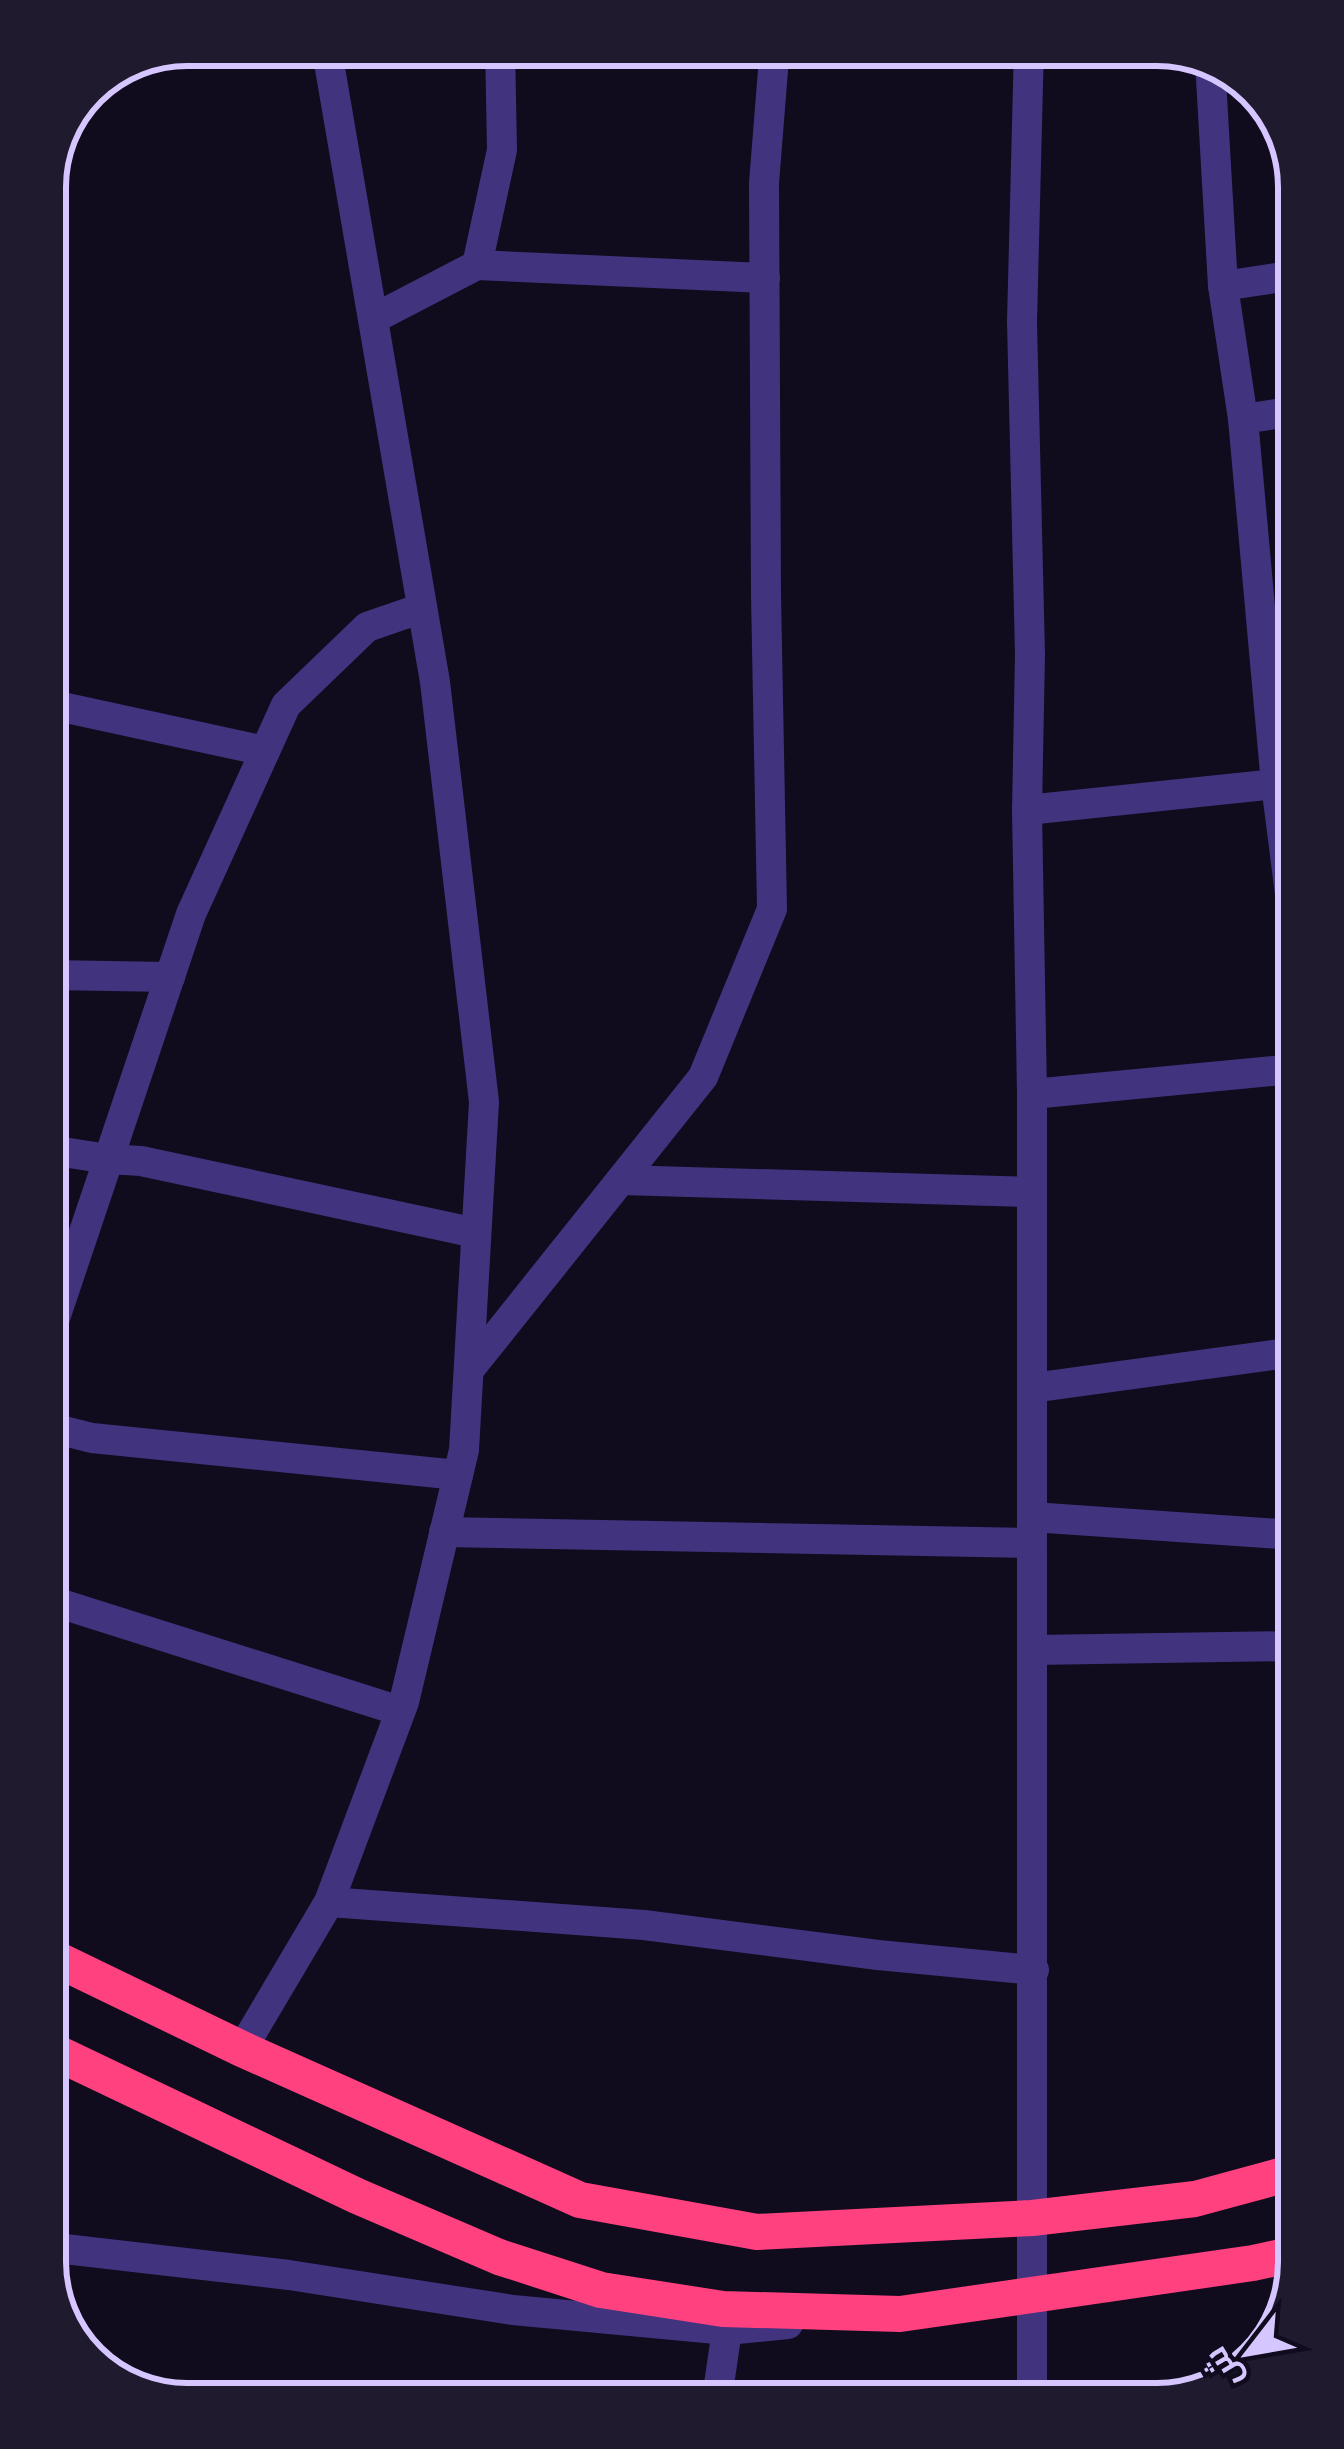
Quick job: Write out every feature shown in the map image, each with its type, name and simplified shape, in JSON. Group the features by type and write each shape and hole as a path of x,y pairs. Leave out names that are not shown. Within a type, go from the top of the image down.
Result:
{"highway":[{"path":"66,1964 242,2049 580,2200 757,2231 1032,2218 1195,2199 1278,2176"},
{"path":"66,2057 357,2196 499,2257 601,2290 723,2309 900,2314 1278,2257"}],"street":[{"path":"242,2049 329,1902 400,1712 464,1450 484,1102 435,682 330,66"},
{"path":"477,266 502,150 500,66"},
{"path":"469,1370 703,1078 772,908 764,183 774,66"},
{"path":"1028,66 1022,322 1030,654 1032,2383"},
{"path":"1211,79 1222,286 1243,419 1278,800"},
{"path":"373,319 477,266 765,278"},
{"path":"1222,286 1278,278"},
{"path":"1243,419 1278,414"},
{"path":"66,1286 191,914 286,704 367,627 422,608"},
{"path":"66,708 265,751"},
{"path":"1027,810 1276,784"},
{"path":"66,975 170,977"},
{"path":"1032,1094 1278,1070"},
{"path":"66,1152 141,1161 476,1233"},
{"path":"621,1180 1031,1192"},
{"path":"1032,1388 1278,1354"},
{"path":"66,1432 458,1475"},
{"path":"444,1532 1032,1530 1278,1535"},
{"path":"66,1605 400,1712"},
{"path":"1033,1650 1278,1646"},
{"path":"329,1902 644,1925 1034,1970"},
{"path":"66,2249 289,2275 513,2310 727,2330 900,2314"},
{"path":"720,2383 727,2330"}]}
